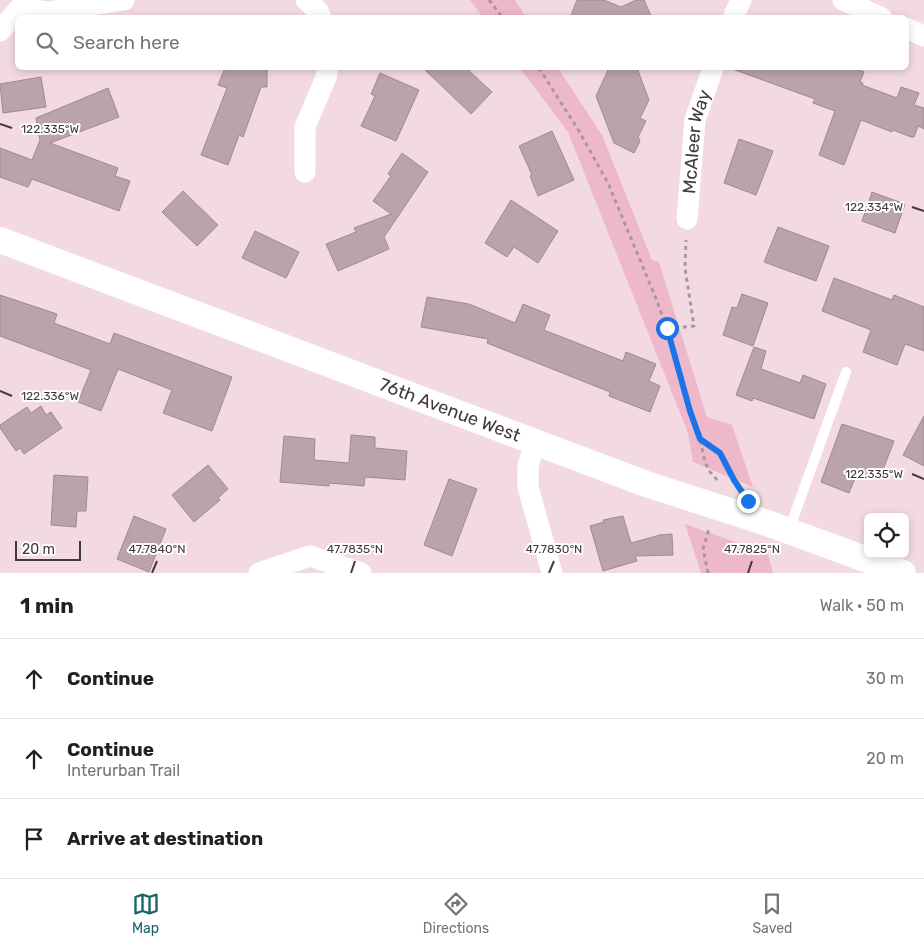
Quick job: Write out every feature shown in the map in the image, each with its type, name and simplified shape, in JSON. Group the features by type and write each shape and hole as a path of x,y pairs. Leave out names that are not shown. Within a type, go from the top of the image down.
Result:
{"street":[{"path":"0,31 11,4 48,12 124,0"},
{"path":"306,0 320,15"},
{"path":"734,15 741,0"},
{"path":"843,0 876,15"},
{"path":"909,29 924,36"},
{"path":"305,172 306,127 327,75 327,70"},
{"name":"McAleer Way","path":"687,219 695,120 712,70"},
{"name":"76th Avenue West","path":"0,240 646,484 788,531 903,573"},
{"path":"535,442 528,466 528,487 552,573"},
{"path":"259,573 310,556 361,573"}],"lane":[{"path":"788,531 846,372"}],"path":[{"path":"489,0 501,15"},
{"path":"540,70 579,131 608,183 667,328 705,462 710,472 723,486"},
{"path":"667,328 694,326 685,268 687,219"},
{"path":"700,439 720,453 744,494"},
{"path":"708,573 703,549 710,524"}],"shaded area":[{"path":"470,0 515,0 525,15 481,15"},
{"path":"522,70 559,70 602,135 652,260 659,262 707,417 732,425 753,487 693,462 688,433 568,132"},
{"path":"685,524 768,554 773,573 701,573"}],"building":[{"path":"577,0 604,0 621,7 636,0 644,0 651,15 571,15"},
{"path":"224,70 267,70 267,87 261,87 243,137 239,135 228,165 201,155 227,88 218,85"},
{"path":"425,70 468,70 492,92 471,114"},
{"path":"608,70 638,70 649,100 640,118 646,121 638,137 640,141 634,153 614,143 596,96"},
{"path":"735,70 858,70 864,72 860,82 863,83 862,85 897,98 901,87 919,93 914,105 924,108 924,129 918,126 914,137 911,137 861,120 844,165 819,155 835,111 813,103 815,99"},
{"path":"380,73 419,90 396,141 361,126 375,96 371,94"},
{"path":"41,77 46,107 3,113 0,84"},
{"path":"108,88 119,117 50,143 118,168 115,176 130,181 119,211 32,179 28,187 0,177 0,148 32,160 40,140 36,118"},
{"path":"552,131 574,180 538,196 530,176 532,175 519,146"},
{"path":"739,139 773,151 756,195 724,183"},
{"path":"402,153 428,172 384,237 389,249 338,271 326,244 356,232 354,228 391,214 373,201 391,176 388,174"},
{"path":"183,191 218,225 197,246 162,212"},
{"path":"872,192 905,204 895,233 862,221"},
{"path":"511,200 558,231 538,263 514,247 507,257 485,243"},
{"path":"778,227 829,246 816,281 764,262"},
{"path":"255,231 299,252 286,278 242,258"},
{"path":"834,278 892,300 894,295 924,307 924,351 905,344 897,365 863,352 871,330 822,311"},
{"path":"742,294 768,303 753,346 723,335 732,307 737,308"},
{"path":"0,295 57,314 54,323 110,344 114,333 232,377 212,431 163,413 172,390 118,369 101,411 78,402 91,370 0,336"},
{"path":"427,297 469,304 515,323 523,304 550,315 544,330 623,361 626,352 656,364 649,381 660,386 650,412 609,396 610,392 487,343 488,339 421,327"},
{"path":"754,347 766,351 761,369 800,383 803,375 826,384 814,419 753,398 752,401 736,395"},
{"path":"41,406 46,415 51,412 62,428 24,454 20,448 16,451 0,428 0,425 27,407 31,413"},
{"path":"924,416 924,466 903,455"},
{"path":"842,424 894,441 879,480 858,471 849,493 821,482"},
{"path":"351,435 375,437 375,448 407,451 405,480 365,477 364,486 329,483 329,486 280,482 284,436 315,439 314,460 349,463"},
{"path":"208,465 228,489 218,498 220,500 194,522 172,495"},
{"path":"54,475 88,477 86,511 77,511 76,527 51,525"},
{"path":"449,479 477,489 452,556 424,545"},
{"path":"134,516 166,529 149,572 117,559"},
{"path":"623,516 631,543 660,535 672,534 673,555 635,556 637,561 603,571 590,526 604,522 603,520"}],"route":[{"path":"667,328 690,411 700,439 720,453 734,480 748,501"}]}
